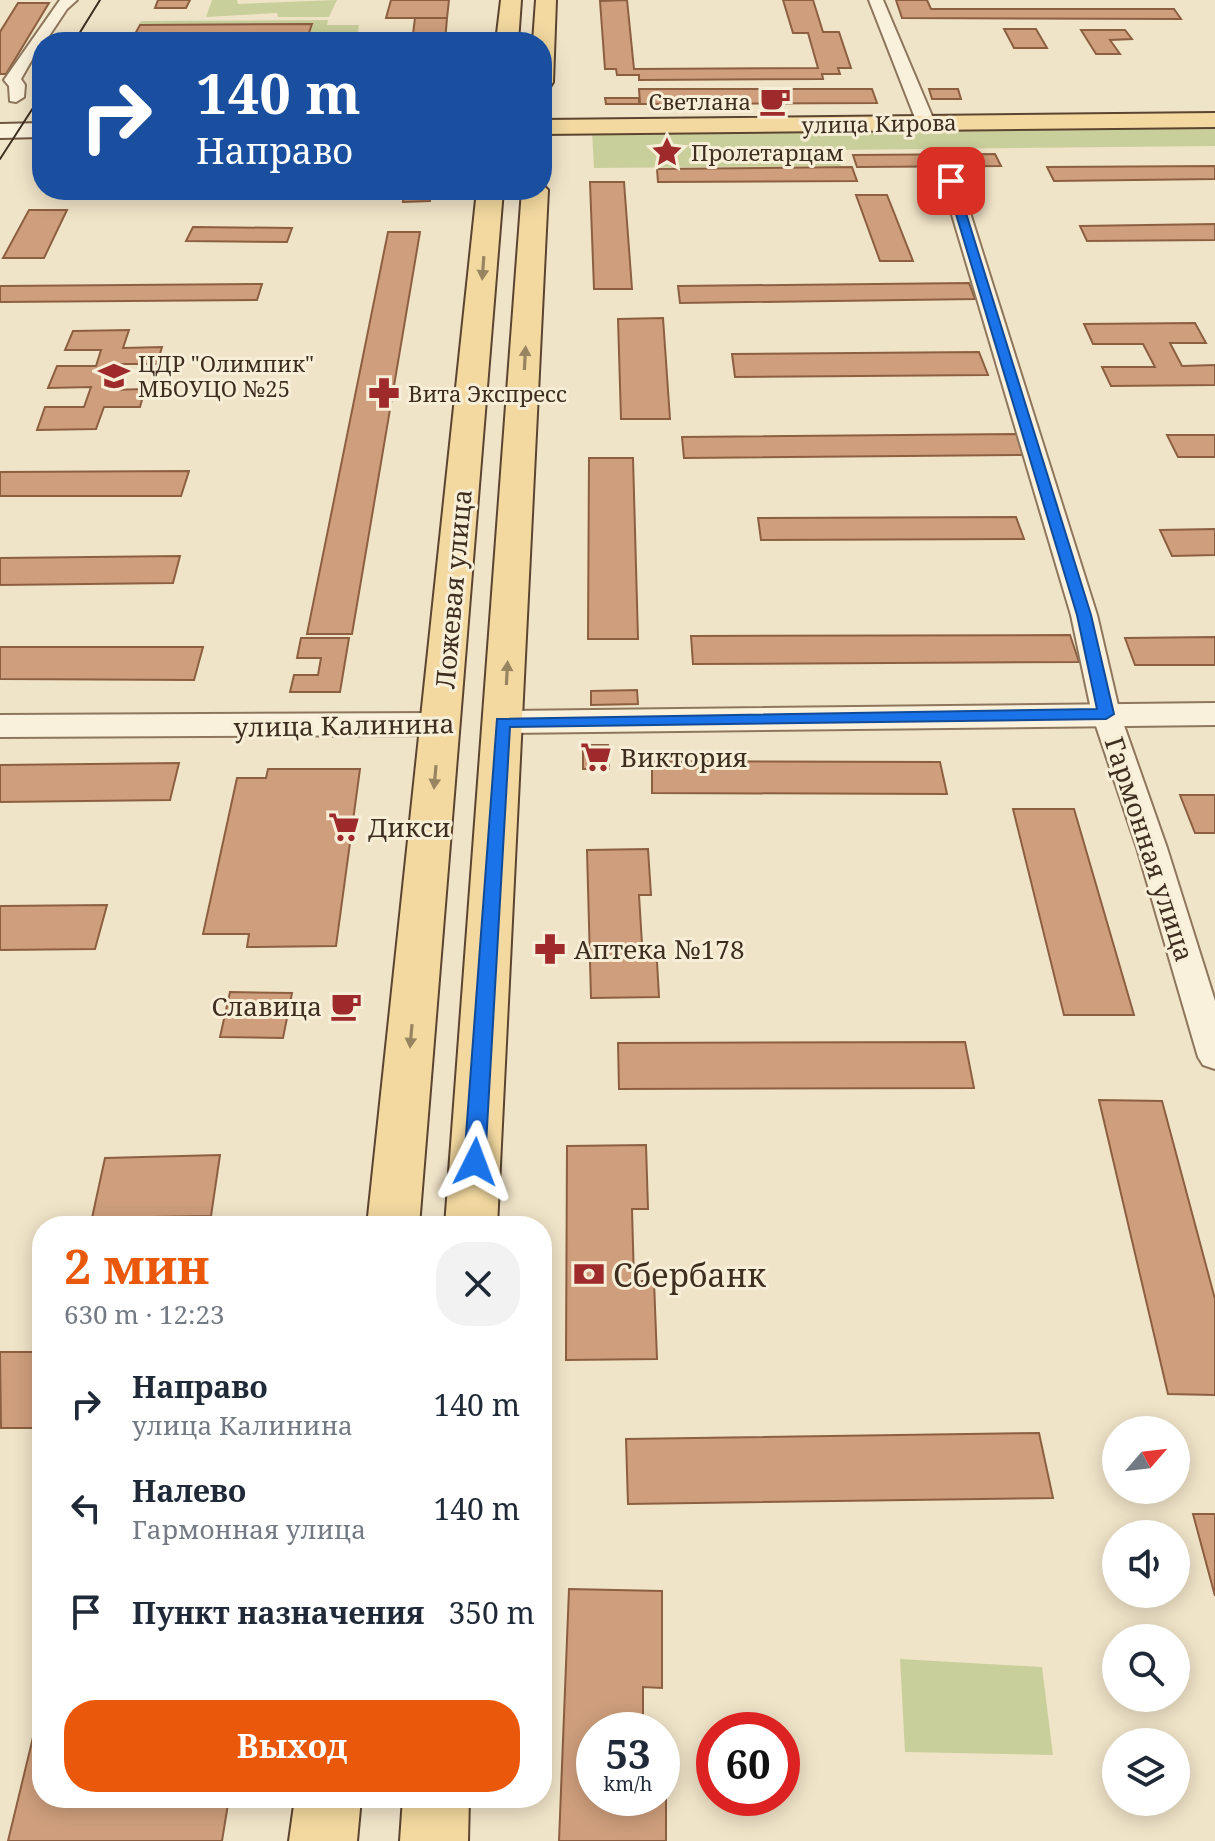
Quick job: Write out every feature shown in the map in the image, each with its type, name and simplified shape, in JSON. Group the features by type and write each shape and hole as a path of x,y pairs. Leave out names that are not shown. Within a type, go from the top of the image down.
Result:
{"main road":[{"path":"508,32 511,0"},
{"path":"544,32 546,0"},
{"name":"улица Кирова","path":"552,127 1215,120"},
{"path":"0,131 32,130"},
{"name":"Ложевая улица","path":"394,1216 489,200"},
{"path":"472,1216 534,200"},
{"name":"улица Калинина","path":"441,724 502,722"},
{"path":"323,1841 327,1808"},
{"path":"434,1841 436,1808"}],"street":[{"path":"44,32 61,6 70,0"},
{"path":"876,0 926,123"},
{"path":"16,97 17,85 12,80 32,50"},
{"name":"Гармонная улица","path":"951,181 1084,615 1106,714 1152,848 1215,1057"},
{"name":"улица Калинина","path":"502,722 1215,714"},
{"name":"улица Калинина","path":"0,726 441,724"}],"green space":[{"path":"212,0 237,0 238,4 337,0 329,17 278,17 277,13 206,17"},
{"path":"328,20 327,25 359,25 358,32 311,32 313,24 138,24 142,21"},
{"path":"1215,125 1215,146 837,150 841,166 594,168 592,131"},
{"path":"900,1659 1042,1667 1053,1755 905,1752"}],"building":[{"path":"158,0 190,0 186,8 155,8"},
{"path":"391,0 449,0 447,18 386,18"},
{"path":"627,0 634,69 818,68 808,33 793,33 783,0 813,0 823,32 839,32 851,68 838,68 840,74 822,74 823,79 639,80 639,75 617,75 616,69 605,69 600,1"},
{"path":"896,0 927,0 931,9 1174,9 1181,19 902,18"},
{"path":"18,3 49,3 6,74 0,74 0,32"},
{"path":"415,18 447,18 446,32 413,32"},
{"path":"312,24 309,32 136,32 140,25"},
{"path":"1004,29 1036,29 1047,48 1014,48"},
{"path":"1081,30 1125,30 1132,39 1110,40 1120,54 1096,54"},
{"path":"639,89 872,89 877,103 640,104"},
{"path":"929,89 958,89 961,99 932,99"},
{"path":"605,98 639,98 639,104 606,104"},
{"path":"995,154 1001,166 857,167 853,155"},
{"path":"1215,166 1215,179 1054,181 1047,167"},
{"path":"852,167 857,181 658,182 657,169"},
{"path":"590,182 624,182 632,289 594,289"},
{"path":"856,195 887,195 913,261 880,261"},
{"path":"403,200 430,200 430,201"},
{"path":"29,210 67,210 44,258 3,258"},
{"path":"1215,224 1215,240 1087,241 1080,226"},
{"path":"193,227 292,228 287,242 186,241"},
{"path":"388,232 420,232 352,634 307,634"},
{"path":"969,283 975,299 680,303 678,286"},
{"path":"262,284 257,300 0,302 0,286"},
{"path":"663,318 670,419 621,419 618,319"},
{"path":"1195,323 1206,343 1170,343 1182,366 1215,365 1215,385 1111,386 1102,367 1155,367 1143,344 1093,344 1084,324"},
{"path":"129,330 123,348 162,347 157,364 118,364 109,390 145,389 140,407 104,407 96,429 37,430 45,407 84,407 91,387 48,388 57,366 96,366 101,350 65,350 73,331"},
{"path":"979,352 988,375 735,377 732,354"},
{"path":"1017,434 1025,455 684,458 682,437"},
{"path":"1167,435 1215,435 1215,457 1178,457"},
{"path":"589,458 633,458 638,639 588,639"},
{"path":"189,471 181,496 0,496 0,472"},
{"path":"1016,517 1024,539 761,540 758,518"},
{"path":"1215,529 1215,555 1172,556 1160,530"},
{"path":"180,556 173,583 0,585 0,558"},
{"path":"1070,635 1079,662 693,664 691,636"},
{"path":"1215,637 1215,665 1135,665 1125,638"},
{"path":"301,638 349,638 340,692 290,692 294,675 318,675 321,658 297,658"},
{"path":"0,647 203,647 194,680 0,679"},
{"path":"637,690 638,704 591,705 591,691"},
{"name":"Виктория","path":"583,745 608,745 609,769 583,769"},
{"path":"652,761 940,762 947,794 652,793"},
{"path":"179,763 170,800 0,802 0,765"},
{"path":"268,769 360,769 336,946 247,947 249,934 203,934 237,778 266,778"},
{"path":"1180,795 1215,795 1215,833 1195,833"},
{"path":"1013,809 1074,809 1134,1015 1064,1015"},
{"path":"648,849 651,895 639,895 642,944 656,944 659,997 591,998 587,850"},
{"path":"107,905 95,949 0,950 0,906"},
{"path":"230,992 292,993 283,1038 220,1037"},
{"path":"965,1042 974,1088 619,1089 618,1043"},
{"path":"1099,1100 1162,1101 1215,1299 1215,1395 1168,1394"},
{"path":"646,1145 648,1209 632,1209 634,1281 654,1281 657,1359 566,1360 567,1146"},
{"path":"220,1155 211,1216 92,1216 105,1158"},
{"path":"0,1352 32,1352 32,1428 1,1428"},
{"path":"1039,1433 1053,1498 628,1504 626,1439"},
{"path":"1193,1514 1215,1514 1215,1596"},
{"path":"569,1589 662,1591 662,1688 643,1687 643,1712 576,1712 576,1816 666,1816 666,1841 559,1841"},
{"path":"32,1741 32,1808 227,1808 222,1841 8,1841"}],"tram line":[{"path":"80,32 100,0"},
{"path":"0,159 32,109"}],"place":[{"name":"Светлана","path":"775,101"},
{"name":"Пролетарцам","path":"667,152"},
{"name":"ЦДР \"Олимпик\" МБОУЦО №25","path":"114,376"},
{"name":"Вита Экспресс","path":"384,393"},
{"name":"Виктория","path":"596,757"},
{"name":"Дикси","path":"344,827"},
{"name":"Аптека №178","path":"550,949"},
{"name":"Славица","path":"346,1006"},
{"name":"Сбербанк","path":"589,1274"}],"route":[{"path":"475,1162 502,722 1106,714 1084,615 951,181"}]}
